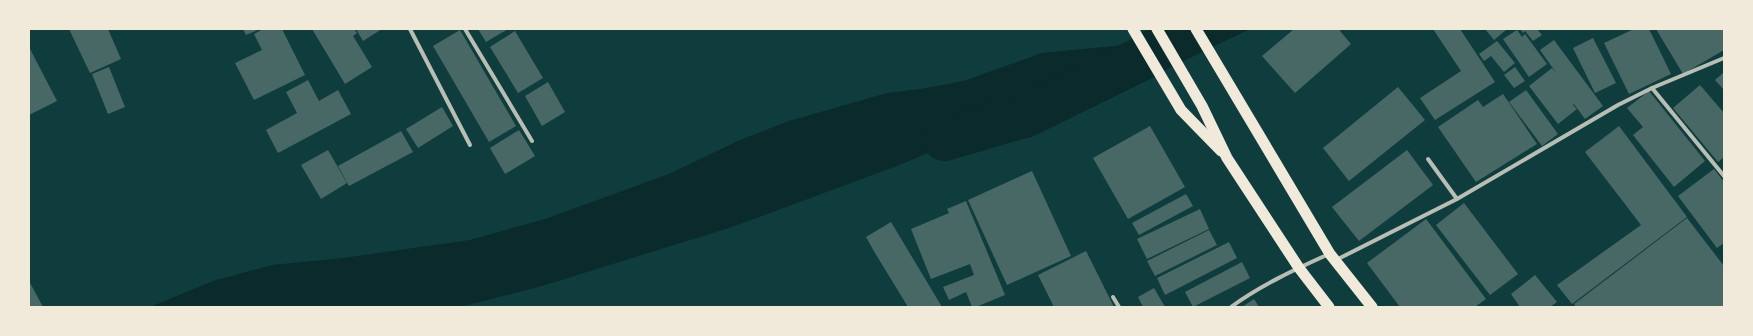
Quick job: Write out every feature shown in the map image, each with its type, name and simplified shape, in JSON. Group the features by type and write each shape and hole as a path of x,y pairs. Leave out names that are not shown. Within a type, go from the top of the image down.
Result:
{"highway":[{"path":"1133,29 1181,110 1227,158"},
{"path":"1157,29 1202,106 1227,158 1299,268 1329,307"},
{"path":"1196,29 1333,257 1372,307"}],"street":[{"path":"410,29 470,145"},
{"path":"465,29 532,141"},
{"path":"1232,307 1242,299 1299,268 1333,257 1457,199 1618,105 1652,88 1724,58"},
{"path":"1652,88 1724,176"},
{"path":"1428,159 1457,199"},
{"path":"1113,296 1119,307"}],"water":[{"path":"1157,29 1250,29 1146,79 1090,76 1011,118 902,164 732,227 542,286 460,307 150,307 213,281 272,265 343,258 470,240 545,219 669,174 740,140 789,121 887,93 964,81 1042,53 1124,45"}],"building":[{"path":"69,29 108,29 121,59 90,73"},
{"path":"243,29 260,29 246,35"},
{"path":"263,29 282,29 305,75 254,100 235,63 262,50 254,34"},
{"path":"312,29 354,29 357,33 353,36 372,67 345,84"},
{"path":"356,29 382,29 363,41"},
{"path":"478,29 508,29 486,42"},
{"path":"1294,29 1341,29 1340,31 1351,44 1295,93 1262,56"},
{"path":"1433,29 1460,29 1495,82 1435,120 1420,98 1461,71"},
{"path":"1485,29 1507,29 1494,40"},
{"path":"1520,29 1537,29 1542,35 1533,41 1525,31 1523,33"},
{"path":"1634,29 1649,29 1671,74 1629,94 1604,43"},
{"path":"1656,29 1724,29 1724,50 1683,74"},
{"path":"460,30 516,126 489,142 433,46"},
{"path":"1517,30 1522,37 1525,34 1547,64 1529,77 1503,39"},
{"path":"515,31 543,78 518,93 490,47"},
{"path":"1593,38 1616,83 1595,93 1573,48"},
{"path":"1554,40 1603,106 1585,119 1574,104 1573,105 1577,109 1558,124 1529,86 1552,68 1557,74 1540,50"},
{"path":"1497,41 1515,63 1504,72 1491,56 1484,61 1479,54"},
{"path":"29,47 57,101 29,115"},
{"path":"109,67 125,107 108,114 92,74"},
{"path":"1515,67 1525,81 1514,88 1504,75"},
{"path":"1724,72 1724,90 1715,80"},
{"path":"308,80 319,101 338,90 351,114 278,153 266,130 297,113 286,92"},
{"path":"548,82 565,112 542,126 525,96"},
{"path":"1700,85 1724,113 1724,157 1718,162 1673,108"},
{"path":"1398,87 1425,120 1349,181 1323,148"},
{"path":"1526,90 1558,134 1542,146 1509,102"},
{"path":"1649,91 1705,161 1674,187 1633,135 1643,127 1627,108"},
{"path":"1503,94 1537,144 1476,182 1438,127 1478,100 1483,107"},
{"path":"442,107 453,126 418,148 406,129"},
{"path":"1150,126 1185,187 1128,219 1093,158"},
{"path":"1619,126 1687,217 1572,304 1557,285 1641,225 1585,152"},
{"path":"519,130 535,156 505,174 490,148"},
{"path":"401,131 413,152 349,186 338,166"},
{"path":"328,150 347,183 321,199 301,165"},
{"path":"1407,150 1433,185 1359,241 1332,207"},
{"path":"1714,169 1724,182 1724,243 1717,248 1678,196"},
{"path":"1032,171 1071,256 1007,285 968,200"},
{"path":"1186,194 1193,206 1139,235 1132,223"},
{"path":"966,201 1005,295 976,307 972,307 966,292 949,300 943,287 974,275 970,264 931,279 911,229 949,213 947,209"},
{"path":"1464,203 1518,274 1490,295 1436,225"},
{"path":"1200,209 1209,229 1147,259 1137,239"},
{"path":"1687,218 1724,266 1724,307 1576,307 1574,304"},
{"path":"1426,219 1486,299 1475,307 1400,307 1367,263"},
{"path":"891,222 942,307 908,307 875,253 866,237"},
{"path":"1209,230 1217,245 1155,276 1147,261"},
{"path":"1229,242 1237,258 1165,295 1157,278"},
{"path":"1086,251 1114,307 1054,307 1038,275"},
{"path":"1242,262 1250,278 1193,307 1185,292"},
{"path":"1535,275 1557,302 1550,307 1520,307 1511,294"},
{"path":"29,281 43,307 29,307"},
{"path":"1154,288 1165,307 1143,307 1138,297"},
{"path":"1254,299 1259,307 1242,307"}],"waterway":[{"path":"944,139 1027,115 1145,57 1188,29"}]}
